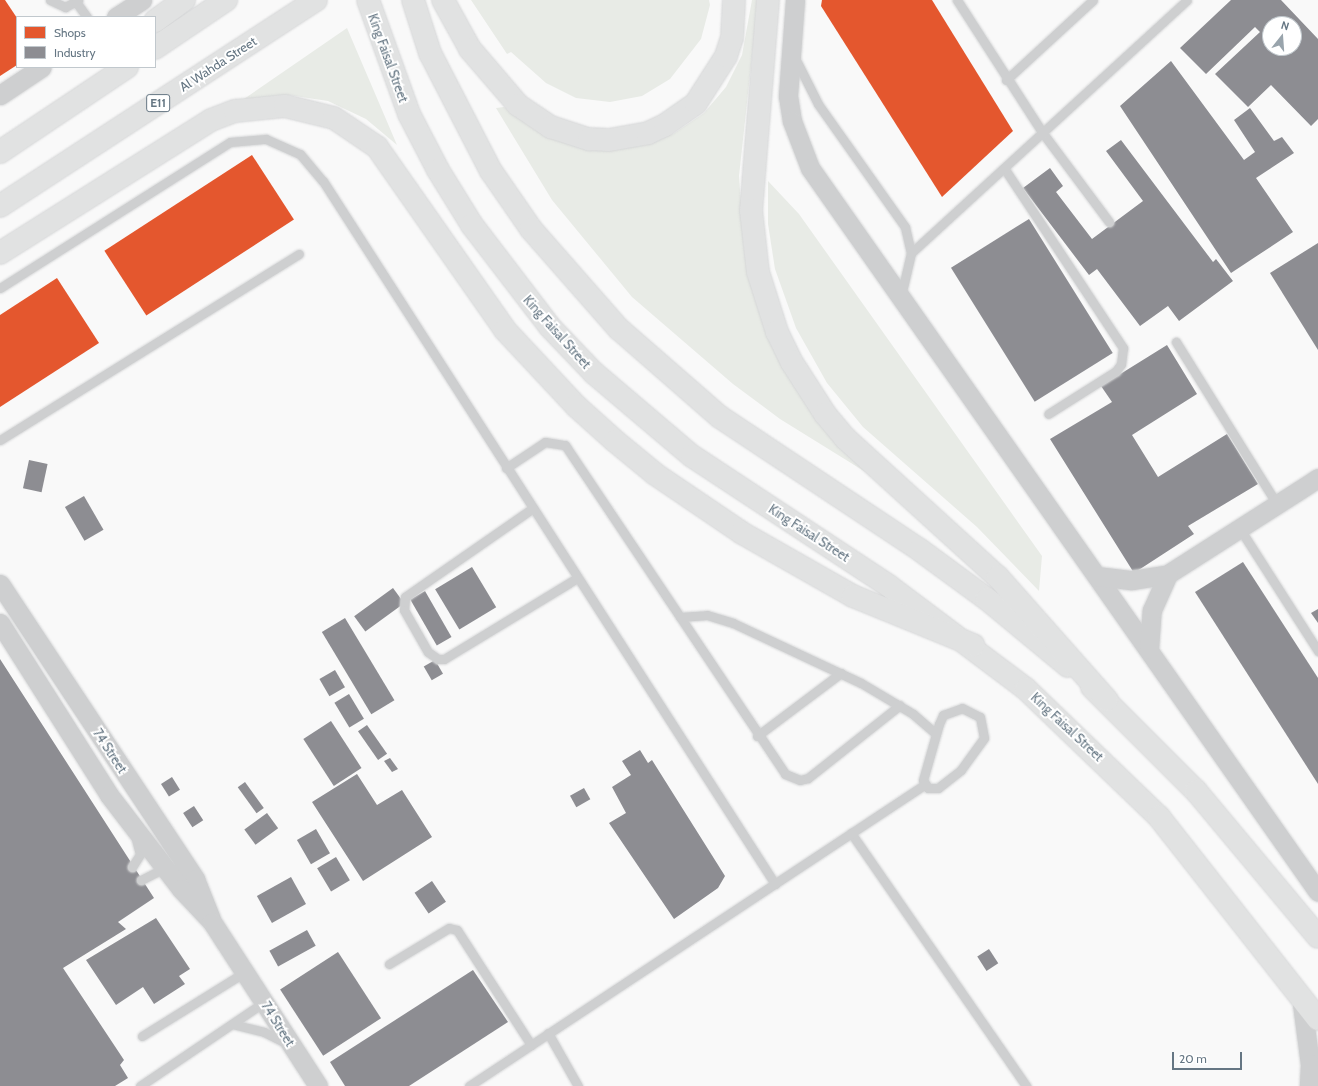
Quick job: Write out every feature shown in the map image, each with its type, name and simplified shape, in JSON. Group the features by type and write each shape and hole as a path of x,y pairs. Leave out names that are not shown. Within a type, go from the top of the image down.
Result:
{"main road":[{"path":"156,20 184,0"},
{"path":"156,47 226,0"},
{"name":"Al Wahda Street","path":"0,206 316,0"},
{"path":"413,0 430,53 491,172 532,229 619,329 720,417 987,599 1107,700"},
{"path":"443,0 470,50 518,105 551,127 589,139 609,140 648,133 666,125 696,103 718,73 726,56 732,38 734,0"},
{"path":"768,0 751,210 762,288 790,361 825,414 846,438 998,577 1107,700 1196,791 1318,937"},
{"name":"King Faisal Street","path":"369,4 409,114 438,170 509,277 560,337 641,416 692,456 973,645 1038,700 1154,811 1301,992 1318,1019"},
{"path":"0,152 106,75 124,68"},
{"path":"0,253 211,120 241,110 285,106 334,118 377,147 505,330 550,380 615,441 655,474 742,533 853,596 973,645"}],"street":[{"path":"795,0 790,45 788,96 800,144 810,168 1149,649 1318,892"},
{"path":"117,16 134,2"},
{"path":"0,95 40,68"},
{"path":"1097,576 1132,580 1168,574 1318,478"},
{"path":"1149,649 1152,610 1168,574"},
{"name":"74 Street","path":"0,584 184,862 202,891 212,922"},
{"name":"74 Street","path":"0,623 131,823 166,868 212,922 318,1086"},
{"path":"1301,992 1310,1058 1309,1086"}],"lane":[{"path":"50,0 59,6 77,1 86,16"},
{"path":"957,0 1006,80 1042,132 1109,222"},
{"path":"1006,80 1093,0"},
{"path":"911,253 1187,0"},
{"path":"790,45 818,104 906,227 911,253 901,298"},
{"path":"0,288 230,142 248,138 284,144 300,154 323,181 506,468 775,884"},
{"path":"1004,168 1123,348 1122,360 1116,371 1048,414"},
{"path":"0,440 299,254"},
{"path":"1176,342 1277,504"},
{"path":"506,468 545,442 565,445 680,617 757,736 784,774 800,780 815,773 900,706"},
{"path":"533,508 405,597 404,610 428,652 438,659 444,659 577,578"},
{"path":"1240,529 1318,650"},
{"path":"680,617 720,618 841,673 900,706 936,734"},
{"path":"757,736 841,673"},
{"path":"469,1086 924,785 936,734 943,715 962,708 972,710 985,727 979,747 961,770 938,788 924,785"},
{"path":"131,823 140,854 132,867"},
{"path":"851,833 1026,1086"},
{"path":"141,880 166,868 184,862"},
{"path":"389,964 449,928 457,930 531,1045"},
{"path":"142,1036 245,972"},
{"path":"140,1086 264,1002"},
{"path":"232,1024 264,1032 292,1046"},
{"path":"548,1033 578,1086"}],"shaded area":[{"path":"471,0 709,0 710,5 701,39 670,79 642,96 610,102 576,98 546,83 511,52 507,54"},
{"path":"752,0 758,0 739,176 744,248 751,283 775,350 880,481 780,419 733,384 632,297 552,200 496,108 504,107 535,130 617,149 673,134 704,113 726,87 742,55"},
{"path":"347,28 397,145 366,119 328,101 288,95 241,101"},
{"path":"768,181 799,214 1042,556 1039,591 977,527 863,427 827,383 796,328 775,269 768,224"}],"building: Shops":[{"path":"0,0 5,0 16,16 16,66 0,76"},
{"path":"822,0 932,0 1013,131 942,197 821,6"},
{"path":"252,155 294,220 146,315 104,251"},
{"path":"57,278 99,343 0,407 0,315"}],"building: Industry":[{"path":"1231,0 1281,0 1296,16 1262,16 1262,56 1302,56 1302,22 1318,39 1318,119 1311,126 1271,85 1248,107 1215,74 1260,32 1255,27 1206,74 1180,48"},
{"path":"1171,61 1244,160 1255,152 1234,120 1250,108 1274,141 1282,137 1294,153 1256,178 1293,232 1231,273 1120,106"},
{"path":"1121,140 1213,262 1216,259 1233,281 1179,321 1168,306 1140,326 1097,269 1089,275 1023,188 1050,168 1063,186 1056,192 1092,239 1143,201 1106,151"},
{"path":"1029,219 1113,353 1035,402 951,268"},
{"path":"1318,243 1318,350 1270,273"},
{"path":"1167,345 1197,394 1132,435 1158,477 1227,434 1258,484 1188,526 1194,534 1134,573 1050,439 1112,402 1101,386"},
{"path":"29,460 48,464 42,492 23,488"},
{"path":"84,496 104,530 84,541 65,507"},
{"path":"1243,562 1318,678 1318,784 1195,592"},
{"path":"472,567 496,607 459,629 435,589"},
{"path":"393,588 404,603 365,632 354,616"},
{"path":"425,591 451,637 437,645 410,600"},
{"path":"1318,609 1318,623 1311,613"},
{"path":"345,618 394,700 371,714 322,632"},
{"path":"0,659 154,898 118,922 126,929 63,968 124,1060 120,1065 128,1078 115,1086 0,1086"},
{"path":"435,660 443,674 432,680 424,666"},
{"path":"335,670 345,687 329,696 319,679"},
{"path":"349,694 364,719 349,728 334,703"},
{"path":"331,721 361,768 334,786 303,739"},
{"path":"367,725 387,754 378,760 358,731"},
{"path":"640,750 648,763 652,760 725,876 718,888 674,919 609,823 626,813 612,787 631,775 622,761"},
{"path":"390,758 398,769 392,772 384,761"},
{"path":"357,774 377,805 402,790 432,837 363,881 312,802"},
{"path":"172,777 180,790 169,797 161,784"},
{"path":"245,782 264,808 257,813 238,787"},
{"path":"584,788 590,799 576,807 570,796"},
{"path":"194,806 203,820 192,827 183,813"},
{"path":"267,813 278,828 256,845 244,829"},
{"path":"316,829 330,853 311,864 297,840"},
{"path":"336,857 350,880 331,891 317,868"},
{"path":"291,877 306,904 272,923 257,896"},
{"path":"432,881 446,902 429,913 415,893"},
{"path":"156,918 190,969 179,976 185,984 154,1004 143,987 116,1005 86,960"},
{"path":"307,930 316,946 278,967 269,951"},
{"path":"989,949 998,963 987,971 977,957"},
{"path":"338,952 381,1018 323,1056 280,990"},
{"path":"473,970 508,1022 409,1086 345,1086 330,1062"}]}
